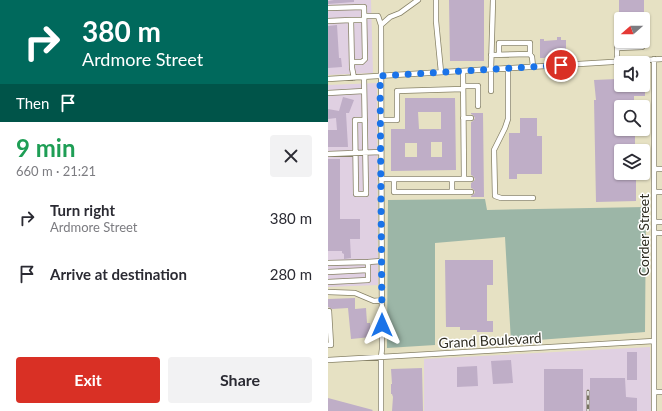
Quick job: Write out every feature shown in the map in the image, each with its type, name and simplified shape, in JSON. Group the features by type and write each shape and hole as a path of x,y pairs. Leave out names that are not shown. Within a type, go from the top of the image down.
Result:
{"street":[{"path":"380,25 390,17 400,14 418,0"},
{"path":"436,0 436,21 441,72"},
{"path":"491,91 493,0"},
{"path":"328,8 364,7 365,59 362,62 352,62"},
{"path":"328,21 351,20 378,16 380,25 382,261 381,411"},
{"path":"351,20 354,78"},
{"path":"499,54 499,43 530,43 527,54"},
{"path":"617,48 617,56"},
{"path":"491,55 527,54 532,57 533,67"},
{"path":"650,59 662,59"},
{"name":"Corder Street","path":"654,59 654,411"},
{"path":"328,79 614,61"},
{"path":"508,68 508,119 494,150 495,196 501,198 533,198"},
{"path":"463,71 464,179"},
{"path":"364,77 366,153 366,194 356,194 355,120 365,120"},
{"path":"381,120 397,120 397,91 478,86 478,106"},
{"path":"328,93 364,91"},
{"path":"463,118 470,118"},
{"path":"328,154 381,152"},
{"path":"654,169 662,169"},
{"path":"381,179 471,179"},
{"path":"394,179 394,192 471,192"},
{"path":"452,179 452,192"},
{"path":"654,192 662,192"},
{"path":"654,222 662,222"},
{"path":"654,233 662,233"},
{"path":"328,263 382,261"},
{"path":"328,282 368,280 368,262"},
{"path":"328,272 368,270"},
{"path":"328,292 355,293 374,300 382,300"},
{"path":"328,345 331,345 329,311"},
{"name":"Grand Boulevard","path":"328,360 654,341"},
{"path":"654,392 662,392"}],"shaded area":[{"path":"328,0 371,0 373,73 328,75"},
{"path":"377,83 378,285 328,287 328,85"},
{"path":"650,347 651,411 424,411 424,359"}],"green space":[{"path":"485,199 487,210 646,207 645,332 511,342 505,237 435,243 435,345 387,348 388,200"}],"building":[{"path":"354,0 354,2 328,4 328,1"},
{"path":"449,0 484,0 484,61 450,61"},
{"path":"619,0 644,0 644,12 619,12"},
{"path":"337,25 339,58 341,58 342,67 328,68 328,26"},
{"path":"557,37 561,37 561,40 566,40 566,58 540,58 540,39 544,39 544,41 557,40"},
{"path":"614,79 614,92 645,92 645,96 634,96 634,100 614,100 614,136 635,136 635,144 614,144 614,180 636,180 636,201 596,202 594,100 596,100 594,80"},
{"path":"343,97 354,100 349,113 346,113 348,147 328,147 328,130 337,130 336,118 328,119 328,109 339,111"},
{"path":"405,98 455,98 456,170 391,171 391,129 405,129","holes":["418,112 441,112 441,129 419,129","431,142 442,142 442,157 431,157","405,143 417,143 417,157 405,157"]},
{"path":"471,113 483,113 484,197 471,197 475,192 471,188 471,183 475,179 471,175 471,122 475,118"},
{"path":"520,118 537,118 537,136 542,136 542,174 517,174 517,179 509,179 509,133 520,133"},
{"path":"328,159 340,159 340,219 360,219 360,239 350,239 351,258 344,259 344,254 342,251 328,251"},
{"path":"445,260 493,260 493,285 487,285 487,321 493,321 493,332 477,332 477,330 460,330 460,327 446,327"},
{"path":"355,298 355,309 366,308 367,323 370,323 371,337 351,339 348,308 332,309 328,307 328,299"},
{"path":"627,352 637,352 637,380 627,380"},
{"path":"511,360 513,383 493,384 491,361"},
{"path":"477,366 478,386 457,387 457,367"},
{"path":"422,368 423,411 392,411 393,397 391,394 391,369"},
{"path":"544,369 583,369 583,411 544,411"},
{"path":"590,378 625,378 626,397 637,398 637,411 590,411"},
{"path":"328,398 373,410 328,411"}],"railway":[{"path":"588,391 588,411"}],"route":[{"path":"382,325 380,76 561,65"}]}
